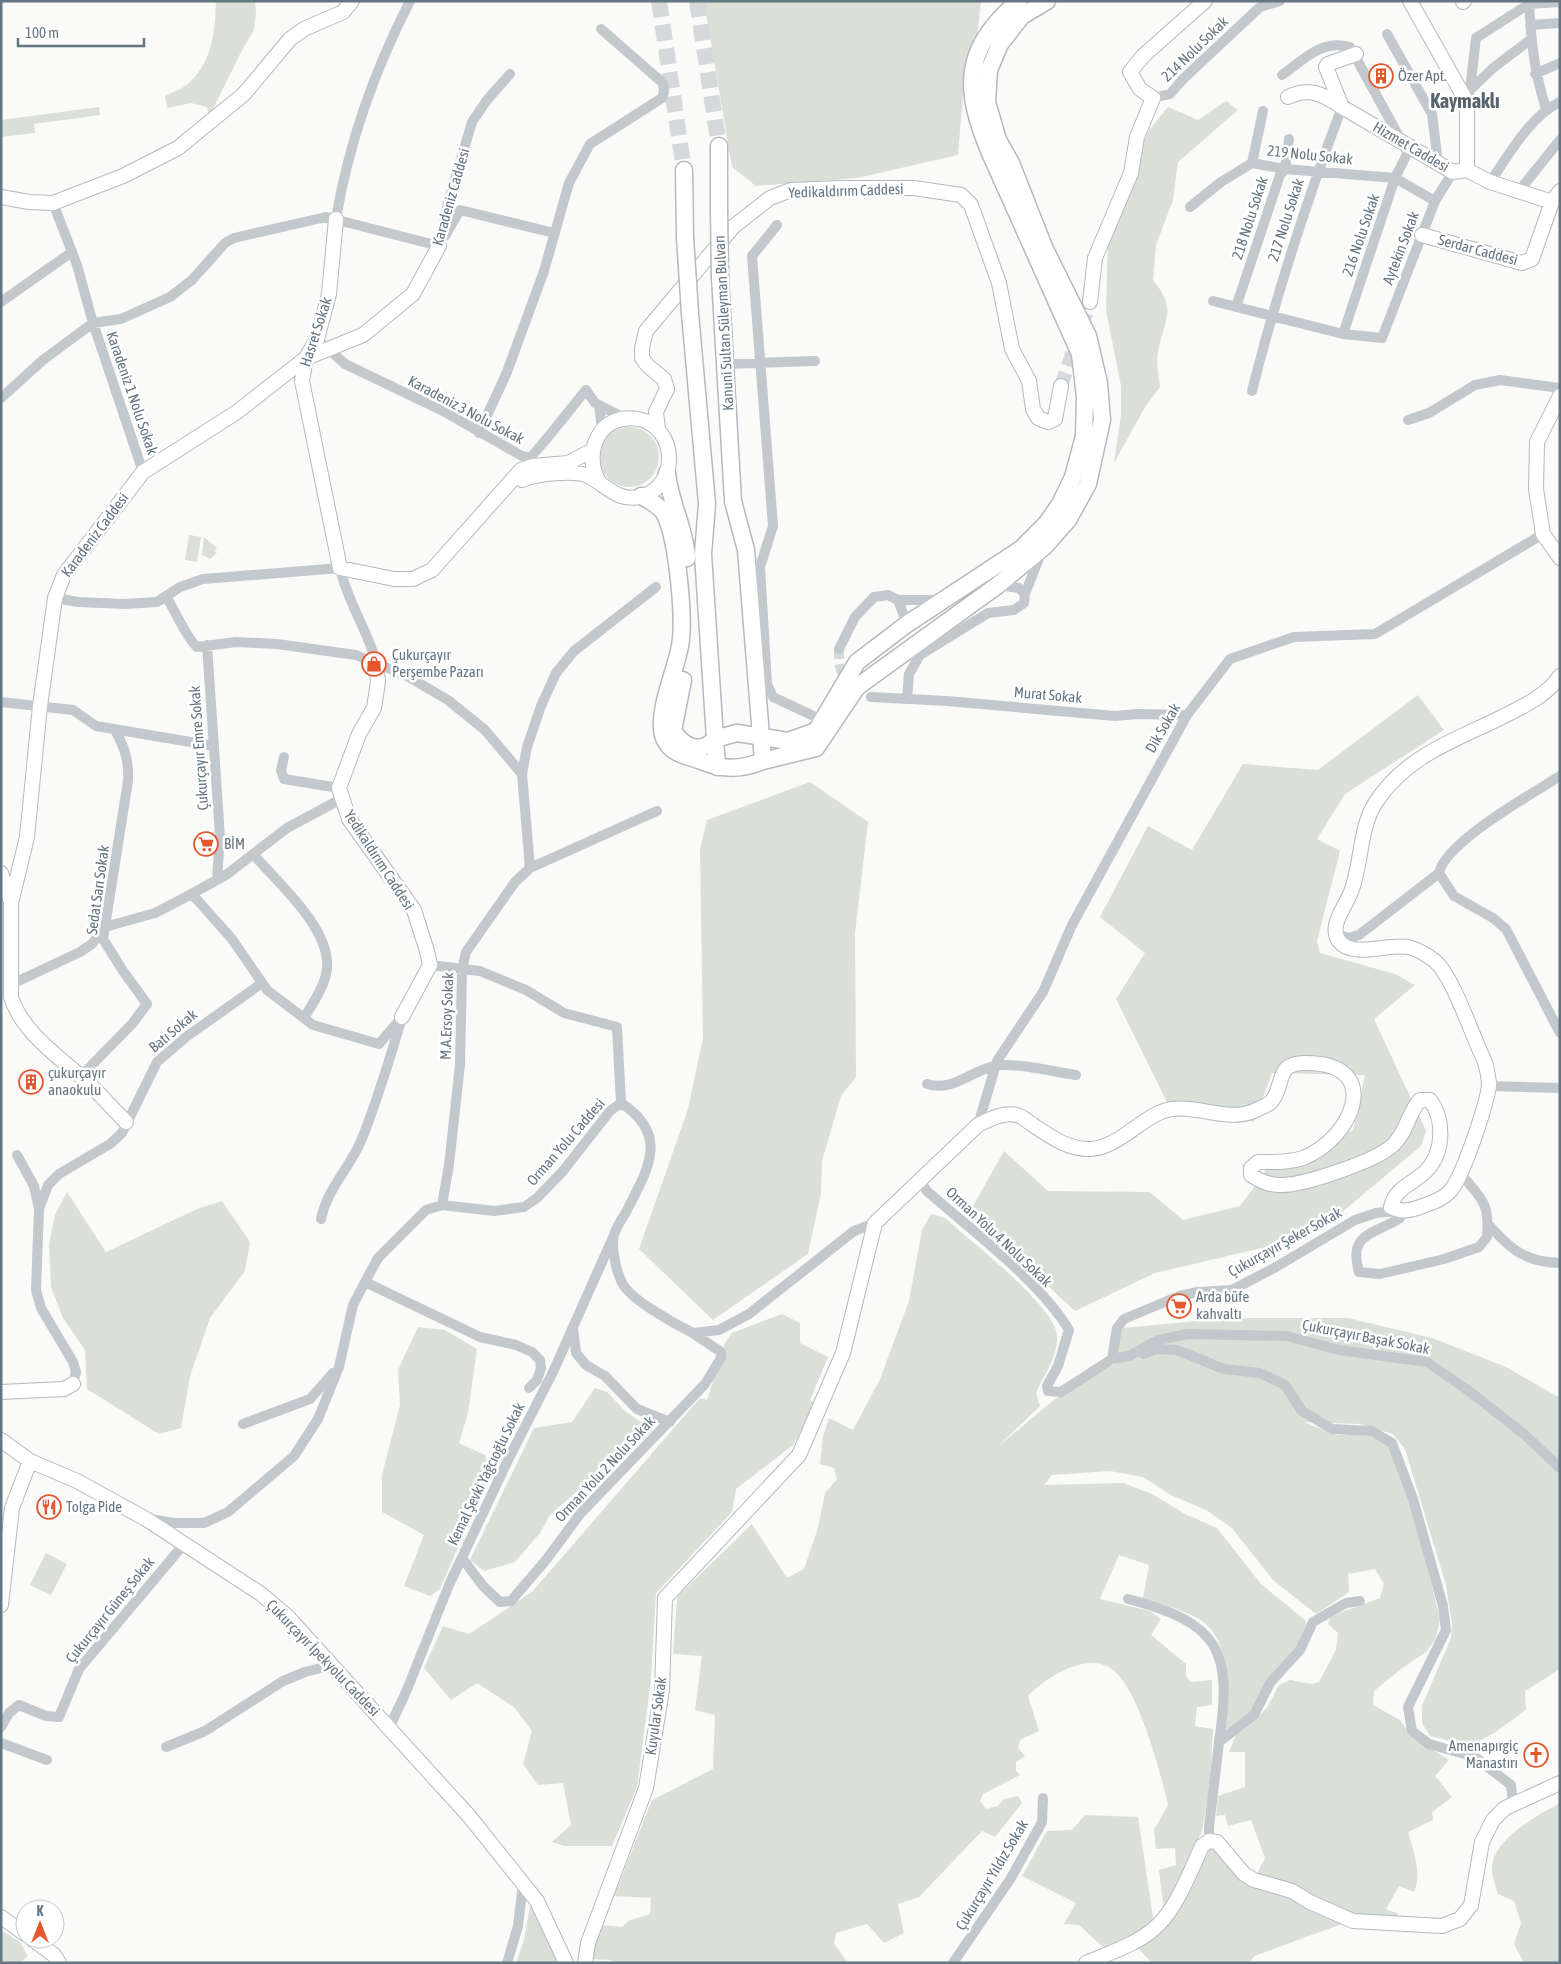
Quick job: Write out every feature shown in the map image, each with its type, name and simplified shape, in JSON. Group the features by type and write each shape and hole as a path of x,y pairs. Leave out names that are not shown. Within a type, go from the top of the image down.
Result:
{"main road":[{"path":"667,473 669,490 683,527 686,545 691,632 689,656 673,731 681,743 697,749 708,746 714,739 737,733 761,735 788,741 816,731 857,662 907,624 1021,549 1046,524 1060,504 1073,478 1084,436 1085,397 1080,354 976,120 972,90 975,58 993,26 1019,1"},
{"path":"641,496 656,505 665,514 676,546 681,644 661,721 664,738 672,749 686,757 717,767 734,769 749,767 763,761 816,748 858,687 998,585 1042,548 1068,520 1088,484 1102,420 1099,383 1088,336 1044,247 1011,162 998,140 987,102 986,86 989,70 1000,44 1022,16 1047,1"},
{"name":"Kanuni Sultan Süleyman Bulvarı","path":"719,146 720,276 733,501 746,550 763,761"},
{"name":"Kanuni Sultan Süleyman Bulvarı","path":"684,170 685,237 690,312 707,504 703,554 717,767"}],"street":[{"path":"1,197 29,202 52,203 123,176 178,148 244,94 290,39 304,29 343,12 352,1"},
{"name":"Hasret Sokak","path":"340,568 302,382 306,358 317,339 329,294 336,218 350,147 379,65 410,1"},
{"path":"1090,302 1095,258 1131,173 1137,137 1153,98 1140,89 1130,72 1143,56 1205,1"},
{"name":"214 Nolu Sokak","path":"1153,98 1170,94 1182,79 1260,7 1280,1"},
{"name":"Hizmet Caddesi","path":"1288,97 1308,91 1323,94 1438,163 1460,171 1468,96 1410,1"},
{"path":"1468,96 1476,38 1529,2 1560,2"},
{"path":"1529,2 1530,40 1535,74 1546,109"},
{"path":"1530,26 1560,23"},
{"path":"479,433 507,372 544,270 569,183 590,144 662,98 664,92 663,84 601,29"},
{"path":"1387,34 1432,114 1438,163"},
{"path":"1468,96 1493,68 1530,40"},
{"path":"1282,75 1319,48 1339,44 1350,47 1356,54 1406,145"},
{"path":"1342,107 1326,67 1328,64 1356,54"},
{"path":"1535,74 1560,63"},
{"name":"Karadeniz Caddesi","path":"126,1122 28,1028 19,1016 11,997 11,903 27,836 40,706 55,598 64,574 143,472 237,412 306,358 331,350 363,335 413,294 439,246 448,203 472,122 487,100 510,74"},
{"path":"1490,182 1518,141 1546,109 1560,102"},
{"name":"217 Nolu Sokak","path":"1252,391 1271,316 1318,171 1342,107"},
{"path":"1252,164 1263,111"},
{"name":"218 Nolu Sokak","path":"1236,307 1280,175 1285,169 1289,139"},
{"path":"1519,191 1560,140"},
{"name":"216 Nolu Sokak","path":"1343,334 1406,145"},
{"name":"219 Nolu Sokak","path":"1190,207 1221,182 1252,164 1285,169 1396,178 1435,201"},
{"name":"Serdar Caddesi","path":"1422,235 1522,263 1532,259 1556,196 1519,191 1460,171"},
{"name":"Aytekin Sokak","path":"1343,334 1382,338 1435,201 1460,171"},
{"name":"Yedikaldırım Caddesi","path":"656,412 667,389 664,379 648,366 642,358 646,331 733,227 770,198 791,190 914,188 961,195 971,204 999,283 1012,349 1029,381 1033,409 1038,418 1048,422 1056,419 1060,386"},
{"name":"Karadeniz 1 Nolu Sokak","path":"52,203 72,252 93,324 143,472"},
{"path":"1,398 43,360 93,324 121,319 170,297 192,280 225,243 234,238 326,217 336,218 439,246 460,210 554,233"},
{"path":"777,225 752,256 773,526 760,567 767,684 773,697 822,720"},
{"path":"1,302 72,252"},
{"path":"1213,301 1343,334"},
{"name":"Karadeniz 3 Nolu Sokak","path":"317,339 345,364 443,411 522,456 531,457 538,452 564,415 586,390 599,406"},
{"path":"726,364 815,361"},
{"path":"1408,420 1429,413 1475,385 1500,380 1560,388"},
{"path":"1560,396 1537,442 1536,489 1544,534 1560,558"},
{"path":"599,406 626,419"},
{"path":"599,406 602,430"},
{"path":"641,420 656,412 658,429"},
{"path":"626,419 641,420 658,429 665,438 670,450 667,473 652,492 630,498 618,496 607,490 593,473 591,451 595,440 602,430 613,422 626,419"},
{"path":"55,598 78,602 124,604 157,602 180,587 202,579 340,568 374,577 413,580 432,570 521,470 533,466 568,463 591,451"},
{"path":"497,497 520,480 533,475 584,474 599,482"},
{"name":"Dik Sokak","path":"978,1125 996,1066 1043,992 1072,925 1187,715 1230,659 1294,637 1375,634 1544,534"},
{"path":"907,699 909,674 920,655 988,613 1014,610 1024,603 1025,594 1042,548"},
{"path":"12,984 80,952 92,944 105,927 155,913 192,894 253,854 286,828 340,794 359,734 374,708 378,682 376,662 370,641 344,588 340,568"},
{"path":"998,585 1018,588 1025,594"},
{"path":"530,868 522,774 527,747 541,706 556,673 574,651 656,587"},
{"path":"839,649 855,617 874,597 888,595 898,600 944,600"},
{"path":"166,596 184,626 189,640 197,647 236,642 278,644 356,654 407,676 448,700 485,730 522,774"},
{"path":"898,600 907,624"},
{"name":"Çukurçayır Emre Sokak","path":"207,645 220,837 217,879"},
{"path":"614,1235 616,1265 623,1284 655,1310 693,1333 720,1330 749,1314 854,1230 875,1222 978,1125 996,1116 1018,1115 1056,1140 1073,1147 1093,1149 1121,1138 1158,1114 1171,1109 1185,1108 1239,1115 1255,1111 1271,1102 1284,1070 1294,1064 1309,1062 1331,1067 1346,1075 1354,1089 1354,1104 1347,1122 1336,1136 1303,1158 1284,1162 1258,1162 1251,1168 1251,1176 1262,1182 1280,1185 1315,1180 1367,1159 1392,1146 1405,1130 1414,1107 1420,1100 1430,1100 1437,1109 1440,1125 1439,1144 1433,1162 1425,1172 1402,1188 1393,1198 1391,1207 1398,1211 1432,1203 1451,1190 1460,1173 1489,1086 1489,1075 1485,1062 1449,981 1436,962 1423,952 1407,946 1383,949 1346,947 1338,940 1339,915 1352,892 1366,828 1375,804 1394,777 1417,759 1527,705 1553,686 1560,676"},
{"name":"Murat Sokak","path":"871,697 1115,716 1137,714 1187,715"},
{"path":"1,702 73,710 96,726 214,746"},
{"name":"Sedat Sarı Sokak","path":"80,1077 132,1024 147,1004 123,972 102,939 128,781 129,764 125,747 115,730"},
{"path":"284,757 281,770 284,779 340,794"},
{"path":"1337,934 1348,938 1359,936 1439,873 1441,864 1470,834 1560,776"},
{"name":"Yedikaldırım Caddesi","path":"340,794 349,819 414,910 430,965"},
{"name":"M.A.Ersoy Sokak","path":"442,1205 449,1165 460,1065 462,970 466,952 514,882 530,868 657,811"},
{"path":"253,854 306,914 318,933 325,954 327,968 324,982 304,1018"},
{"path":"1,873 11,903"},
{"path":"1439,873 1454,896 1492,918 1506,929 1560,1033"},
{"path":"192,894 232,939 267,990 313,1025 379,1044 402,1017"},
{"path":"321,1219 327,1197 360,1143 378,1095 402,1017 430,965 480,971 526,990 564,1013 617,1027 621,1103"},
{"name":"Batı Sokak","path":"39,1208 48,1184 59,1174 110,1144 122,1133 157,1062 186,1037 262,983"},
{"path":"927,1084 938,1087 951,1085 996,1066 1076,1075"},
{"path":"1489,1086 1560,1088"},
{"name":"Orman Yolu Caddesi","path":"442,1205 494,1211 524,1207 537,1198 563,1171 610,1111 621,1103 636,1114 647,1128 651,1137 651,1149 648,1168 614,1235"},
{"path":"1,1392 64,1389 74,1384 76,1372 73,1362 41,1308 36,1290 39,1208 34,1186 17,1155"},
{"path":"1398,1211 1400,1218 1367,1233 1359,1244 1356,1259 1359,1272 1380,1274 1444,1259 1479,1247 1487,1237 1486,1208 1481,1196 1460,1173"},
{"name":"Orman Yolu 4 Nolu Sokak","path":"920,1180 927,1191 1030,1283 1060,1315"},
{"path":"146,1519 174,1524 204,1523 234,1507 294,1456 318,1418 338,1367 353,1305 378,1258 426,1210 442,1205"},
{"name":"Çukurçayır Şeker Sokak","path":"1112,1359 1117,1328 1124,1319 1180,1296 1198,1292 1232,1290 1276,1268 1354,1220 1376,1213 1398,1211"},
{"name":"Kuyular Sokak","path":"586,1963 588,1943 646,1788 662,1690 664,1598 799,1455 843,1353 875,1222"},
{"path":"1488,1224 1507,1246 1532,1259 1560,1263"},
{"name":"Kemal Şevki Yağcıoğlu Sokak","path":"389,1728 462,1558 508,1460 553,1372 614,1235"},
{"path":"365,1282 480,1337 516,1344 532,1352 540,1360 541,1368 536,1380 529,1388"},
{"name":"Çukurçayır Başak Sokak","path":"1060,1315 1068,1330 1058,1366 1047,1386 1048,1391 1061,1392 1112,1359 1130,1356 1158,1340 1188,1334 1287,1336 1339,1350 1427,1362 1469,1391 1524,1434 1560,1468"},
{"path":"573,1325 576,1353 586,1365 605,1376 637,1409 670,1422"},
{"name":"Orman Yolu 2 Nolu Sokak","path":"462,1558 483,1586 500,1602 511,1601 546,1560 580,1514 705,1384 721,1358 721,1352 693,1333"},
{"path":"1112,1359 1126,1361 1156,1349 1177,1350 1224,1369 1260,1373 1285,1385 1302,1411 1332,1429 1372,1431 1392,1444 1416,1508 1443,1606 1446,1630 1408,1707 1412,1731 1429,1744 1463,1752 1475,1757 1511,1786 1513,1804"},
{"path":"243,1424 310,1399 338,1367"},
{"name":"Çukurçayır İpekyolu Caddesi","path":"1,1440 30,1460 77,1481 146,1519 261,1594 287,1616 469,1816 537,1901 566,1963"},
{"path":"1,1605 12,1508 30,1460"},
{"name":"Çukurçayır Güneş Sokak","path":"1,1727 9,1713 19,1705 46,1716 59,1716 79,1670 184,1544"},
{"path":"1086,1963 1133,1943 1159,1924 1174,1902 1202,1846 1210,1840 1224,1671 1217,1649 1202,1631 1167,1610 1128,1599"},
{"path":"1219,1742 1254,1715 1270,1683 1300,1650 1313,1622 1346,1603 1360,1601"},
{"path":"166,1747 205,1731 283,1681 305,1672 332,1665"},
{"path":"1,1743 47,1760"},
{"path":"1210,1840 1217,1842 1244,1874 1254,1880 1292,1891 1310,1902 1353,1921 1442,1926 1460,1919 1471,1905 1482,1842 1493,1820 1504,1808 1560,1783"},
{"name":"Çukurçayır Yıldız Sokak","path":"953,1963 1011,1878 1042,1822 1043,1798"},
{"path":"507,1963 518,1926 523,1884"},
{"path":"1,1917 15,1927"},
{"path":"46,1949 54,1955 59,1963"}],"shaded area":[{"path":"216,1 255,1 254,30 209,117 207,107 191,103 167,108 165,96 189,83 197,74 208,55 215,24"},
{"path":"704,1 981,1 977,37 966,59 958,155 857,178 756,186 732,167"},
{"path":"1226,101 1238,110 1178,162 1173,200 1156,245 1153,280 1161,291 1167,308 1166,323 1157,356 1160,387 1145,407 1114,463 1121,415 1121,386 1106,310 1108,244 1135,181 1140,148 1150,129 1168,107 1198,120"},
{"path":"99,107 100,115 34,124 35,133 1,137 1,120"},
{"path":"623,427 635,427 646,432 654,440 659,451 657,469 646,482 635,487 623,487 612,482 604,474 599,463 599,451 604,440 612,432"},
{"path":"189,535 201,537 197,562 185,560"},
{"path":"204,537 217,548 214,551 217,553 210,559 202,555"},
{"path":"1418,695 1444,730 1345,794 1317,839 1340,851 1317,941 1320,953 1395,974 1415,985 1374,1019 1426,1131 1421,1146 1329,1223 1266,1247 1155,1273 1075,1311 969,1213 1004,1151 1048,1191 1150,1192 1183,1220 1240,1206 1267,1169 1353,1130 1365,1075 1272,1073 1254,1122 1167,1102 1116,999 1145,953 1100,917 1148,826 1192,850 1243,764 1318,770"},
{"path":"810,782 868,822 855,933 856,1077 841,1096 822,1161 821,1193 808,1254 713,1320 639,1249 688,1109 703,1038 700,849 707,820"},
{"path":"67,1192 106,1252 197,1209 222,1201 250,1242 245,1271 210,1318 190,1376 181,1428 159,1434 87,1389 85,1350 63,1318 51,1287 49,1244 55,1215"},
{"path":"931,1214 945,1218 1027,1291 1053,1323 1057,1336 1053,1358 1036,1393 1040,1406 996,1448 1055,1399 1115,1364 1119,1337 1123,1328 1228,1318 1348,1318 1432,1338 1506,1367 1560,1398 1560,1669 1525,1691 1526,1710 1494,1733 1470,1746 1430,1736 1422,1723 1422,1706 1451,1638 1452,1623 1446,1585 1405,1449 1393,1434 1360,1424 1304,1422 1336,1435 1372,1435 1390,1446 1411,1502 1440,1619 1436,1638 1426,1652 1374,1691 1373,1705 1400,1720 1412,1737 1449,1760 1435,1776 1452,1797 1432,1812 1433,1820 1408,1832 1415,1855 1416,1885 1414,1892 1399,1886 1386,1909 1399,1914 1397,1920 1354,1918 1255,1877 1265,1858 1251,1820 1228,1826 1225,1815 1216,1816 1218,1796 1245,1787 1245,1752 1229,1752 1236,1735 1255,1721 1268,1706 1279,1685 1290,1680 1312,1684 1319,1682 1336,1650 1338,1633 1328,1624 1331,1616 1380,1598 1384,1584 1375,1569 1348,1574 1349,1592 1316,1614 1273,1580 1232,1528 1206,1510 1171,1495 1143,1477 1110,1471 1052,1475 1044,1485 1123,1483 1152,1494 1185,1514 1217,1528 1261,1584 1306,1621 1304,1630 1292,1655 1265,1696 1251,1714 1226,1732 1226,1669 1217,1639 1209,1627 1197,1618 1143,1598 1149,1565 1119,1555 1100,1599 1150,1611 1161,1619 1151,1635 1186,1664 1186,1676 1191,1682 1212,1680 1212,1705 1197,1707 1195,1726 1213,1729 1210,1783 1202,1831 1164,1912 1159,1870 1176,1865 1175,1848 1156,1849 1154,1830 1168,1805 1160,1773 1147,1732 1131,1693 1122,1679 1112,1669 1102,1664 1091,1663 1067,1669 1055,1675 1028,1696 1039,1731 1020,1740 1018,1748 1025,1756 1016,1762 1016,1771 1020,1775 983,1794 980,1801 986,1809 998,1806 1004,1799 1018,1796 1022,1803 995,1837 982,1831 919,1897 898,1904 904,1933 884,1943 867,1924 836,1933 834,1943 847,1962 845,1963 612,1963 611,1960 591,1959 600,1925 622,1927 628,1921 650,1914 651,1898 614,1896 652,1800 713,1769 715,1715 695,1710 702,1656 673,1654 677,1597 752,1524 787,1578 804,1569 818,1528 825,1493 837,1479 834,1468 820,1464 823,1436 829,1418 853,1430 880,1379 909,1301 922,1230"},
{"path":"782,1314 800,1323 800,1343 828,1357 810,1400 816,1404 793,1445 736,1489 732,1512 656,1593 651,1679 637,1787 612,1846 565,1846 552,1842 571,1825 563,1783 538,1785 523,1764 532,1731 514,1707 477,1683 451,1700 424,1668 443,1626 469,1634 532,1592 700,1398 707,1400 725,1343 732,1333"},
{"path":"418,1327 445,1330 477,1349 468,1413 459,1443 485,1455 490,1474 440,1589 430,1596 404,1586 424,1535 382,1512 382,1475 400,1405 398,1370"},
{"path":"595,1388 607,1392 626,1412 653,1430 635,1447 608,1464 550,1515 540,1533 515,1562 484,1571 470,1560 534,1428 572,1422"},
{"path":"46,1553 67,1564 51,1595 30,1585"},
{"path":"1560,1803 1560,1963 1524,1963 1514,1944 1521,1923 1514,1901 1498,1894 1492,1872 1493,1861 1498,1850 1517,1830"},
{"path":"1085,1815 1138,1817 1154,1924 1106,1950 1079,1925 1064,1924 1076,1903 1022,1876 1047,1831 1072,1830"},
{"path":"1213,1848 1342,1924 1254,1956 1250,1963 1152,1963 1138,1948 1175,1913 1197,1874 1207,1849"},
{"path":"530,1906 533,1906 559,1963 516,1963 524,1940"},
{"path":"1,1930 15,1939 15,1949 24,1949 28,1956 20,1963 1,1963"}],"tunnel":[{"path":"659,1 684,170"},
{"path":"697,1 719,146"},
{"path":"1061,386 1090,302"},
{"path":"839,649 842,674 850,684 871,697"}],"place":[{"name":"Özer Apt.","path":"1381,76"},
{"name":"Çukurçayır Perşembe Pazarı","path":"374,664"},
{"name":"BİM","path":"206,844"},
{"name":"çukurçayır anaokulu","path":"31,1082"},
{"name":"Arda büfe kahvaltı","path":"1179,1306"},
{"name":"Tolga Pide","path":"49,1507"},
{"name":"Amenapırgiç Manastırı","path":"1536,1755"}],"district":[{"name":"Kaymaklı","path":"1465,101"}]}
